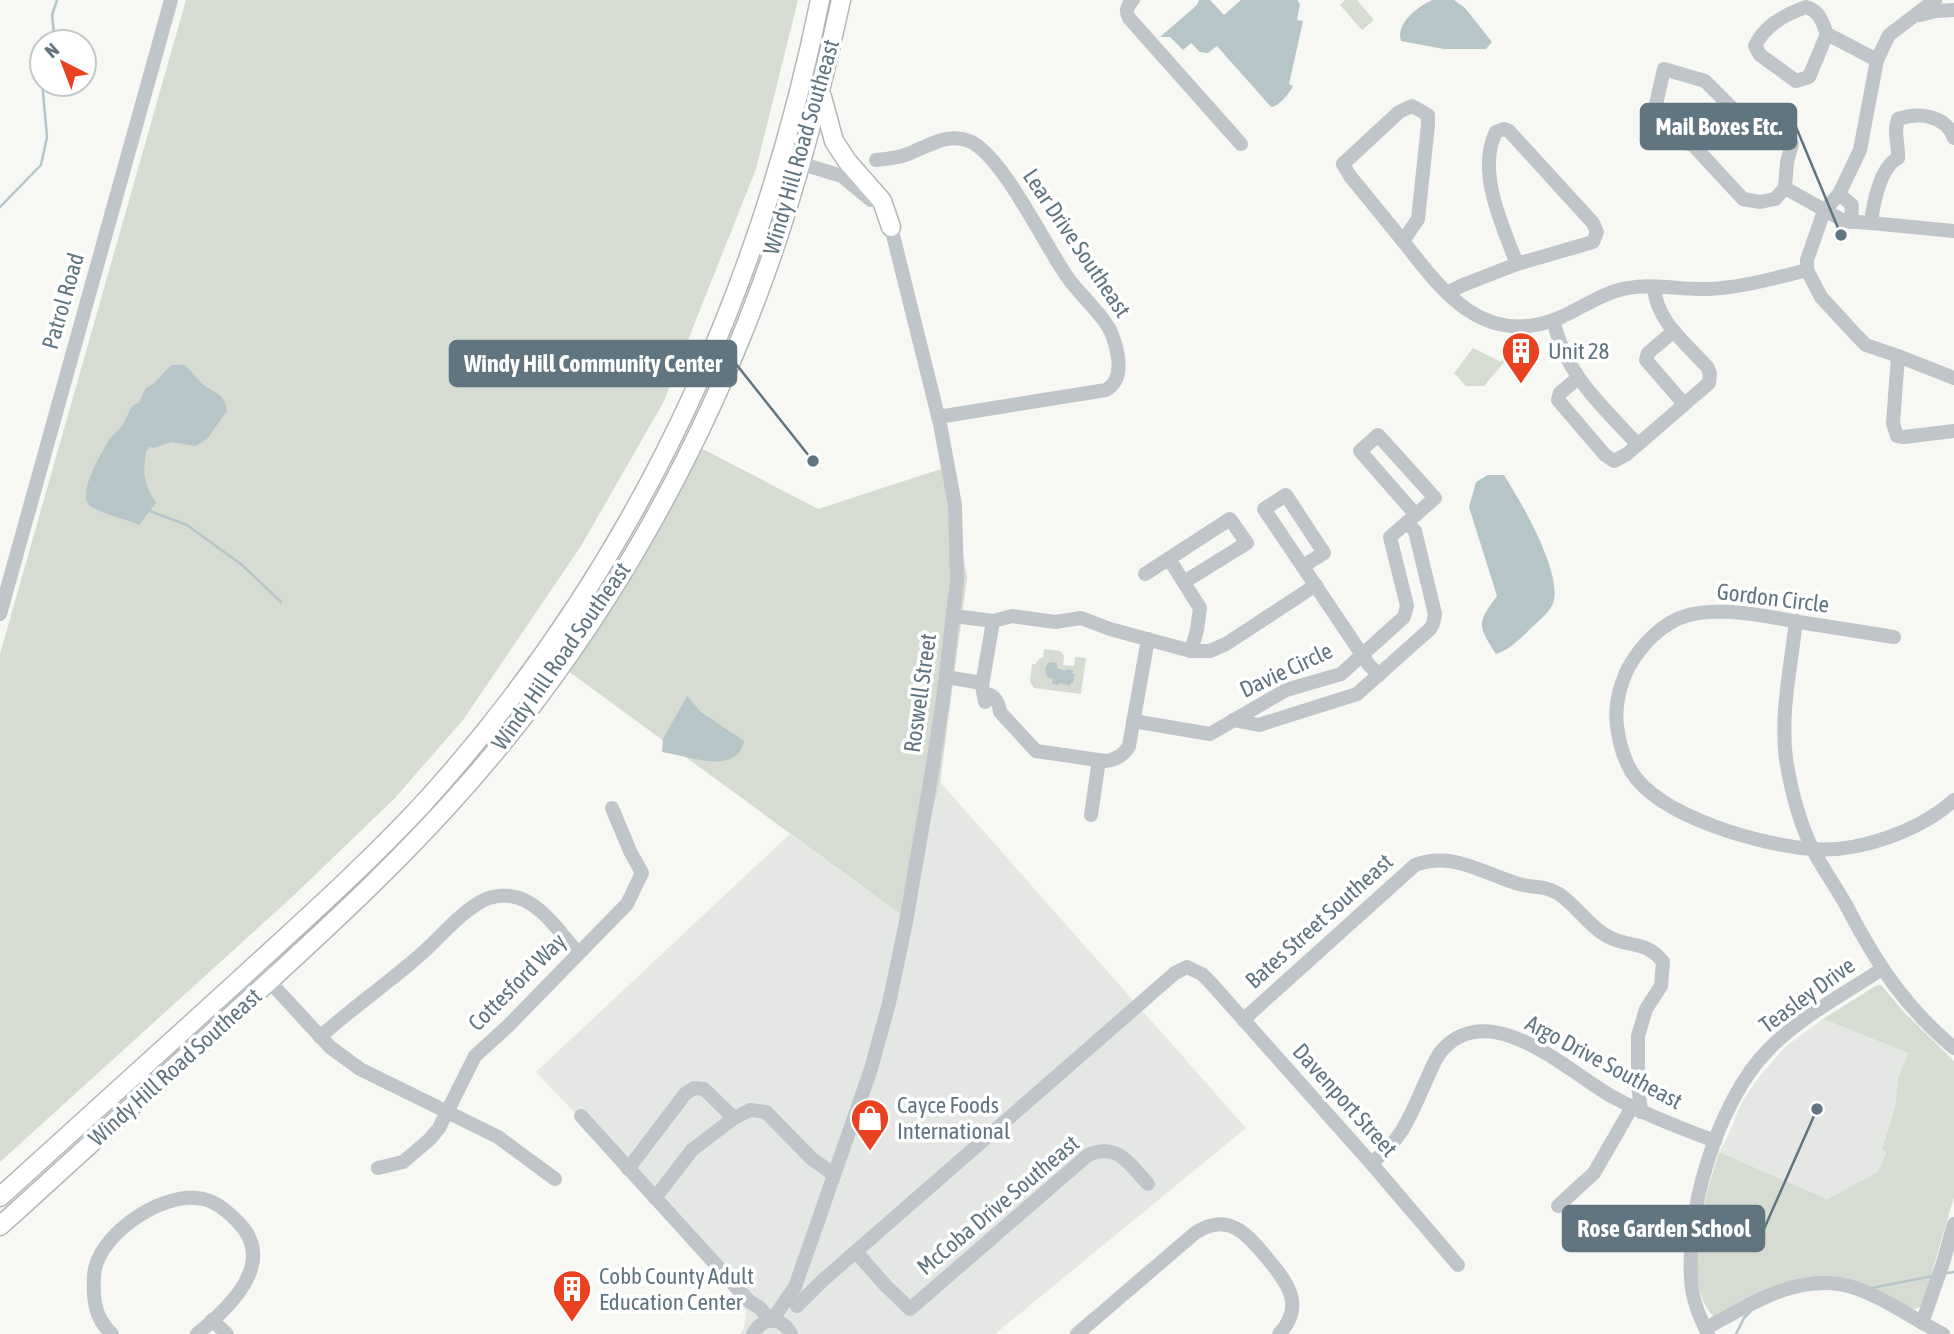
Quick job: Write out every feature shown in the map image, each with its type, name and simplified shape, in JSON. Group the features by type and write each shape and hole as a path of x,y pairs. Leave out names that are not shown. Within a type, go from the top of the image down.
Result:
{"main road":[{"name":"Windy Hill Road Southeast","path":"0,1197 361,868 439,785 517,689 601,566 666,451 702,377 729,311 782,158 820,0"},
{"name":"Windy Hill Road Southeast","path":"0,1226 369,889 472,779 541,692 648,529 724,377 760,291 801,164 821,93 841,0"},
{"path":"821,93 834,141 847,161 882,201 891,227"}],"street":[{"name":"Patrol Road","path":"0,614 171,0"},
{"path":"1133,0 1128,4 1129,18 1241,144"},
{"path":"1909,19 1924,0"},
{"path":"1936,0 1889,35 1877,60 1860,150 1839,194 1824,211 1809,250 1807,270 1821,297 1866,345 1954,377"},
{"path":"1827,34 1809,77 1801,81 1796,81 1759,55 1755,46 1763,33 1785,16 1806,7 1820,15 1827,34 1877,60"},
{"path":"1909,19 1936,11 1954,10"},
{"path":"1664,69 1704,81 1739,115 1789,137 1792,144 1787,162 1785,188 1775,199 1747,201 1693,145 1649,135 1664,69"},
{"path":"1403,241 1418,219 1427,138 1428,115 1412,106 1399,112 1344,160 1343,164 1350,176 1403,241 1447,293 1468,312 1492,323 1527,327 1553,320 1631,287 1710,289 1807,270"},
{"path":"1871,223 1874,198 1891,161 1898,158 1895,131 1898,119 1927,117 1944,122 1954,138"},
{"path":"1447,293 1517,264 1570,247 1590,244 1595,240 1597,232 1594,223 1509,131 1504,129 1496,132 1493,142 1490,185 1517,264"},
{"name":"Lear Drive Southeast","path":"876,160 907,155 944,139 958,138 979,146 998,165 1058,264 1113,337 1118,374 1116,383 1106,390 938,417"},
{"name":"Roswell Street","path":"763,1325 796,1283 871,1069 889,1003 915,871 946,677 954,616 958,543 955,505 938,417 891,227 873,201 849,180 835,173 782,158"},
{"path":"1785,188 1844,221 1954,231"},
{"path":"1839,194 1852,205 1851,222"},
{"path":"1578,378 1560,393 1558,400 1605,455 1614,461 1620,459 1709,383 1708,368 1661,315 1654,288"},
{"path":"1553,320 1563,355 1578,378 1637,444"},
{"path":"1674,331 1648,353 1646,360 1684,404"},
{"path":"1898,356 1893,423 1897,436 1954,431"},
{"name":"Davie Circle","path":"1133,721 1210,734 1233,720 1286,690 1341,674 1404,617 1406,612 1390,537 1412,519 1435,498 1378,435 1360,451 1412,519 1435,620 1430,629 1357,694 1259,725 1233,720"},
{"path":"1303,566 1324,553 1286,495 1264,509 1362,655 1379,675"},
{"path":"1145,574 1230,519 1247,543 1184,582"},
{"path":"1169,559 1198,603 1201,613 1191,651"},
{"path":"954,616 993,621 1012,616 1055,622 1081,618 1110,629 1191,651 1210,650 1226,644 1316,585"},
{"name":"Gordon Circle","path":"1894,637 1729,611 1697,613 1678,619 1657,631 1627,669 1616,715 1619,744 1632,773 1653,793 1686,815 1711,827 1741,836 1813,849 1856,846 1883,839 1927,820 1954,800"},
{"path":"983,689 993,621"},
{"path":"1796,621 1785,713 1786,757 1796,808 1813,849 1860,935 1882,969 1913,1010 1954,1048"},
{"path":"946,677 983,689 990,694 999,705 1000,712 1036,751 1113,760 1127,750 1147,639"},
{"path":"1091,815 1099,760"},
{"name":"Cottesford Way","path":"378,1168 403,1162 439,1128 475,1056 507,1027 627,904 642,873 612,808"},
{"name":"Bates Street Southeast","path":"1243,1020 1415,865 1429,860 1447,860 1525,885 1547,887 1570,902 1596,929 1612,939 1654,951 1663,962 1661,986 1646,1009 1638,1036 1637,1109"},
{"path":"320,1037 418,957 463,914 484,900 497,896 520,898 542,913 578,953"},
{"name":"Davenport Street","path":"856,1252 1175,973 1187,967 1195,969 1210,982 1458,1265"},
{"name":"Teasley Drive","path":"1707,1331 1692,1291 1691,1238 1696,1203 1715,1142 1733,1098 1749,1072 1769,1049 1882,969"},
{"path":"269,981 342,1058 498,1137 555,1179"},
{"name":"Argo Drive Southeast","path":"1371,1163 1390,1148 1403,1131 1435,1060 1444,1048 1467,1034 1493,1032 1526,1042 1637,1109 1715,1142"},
{"path":"628,1169 685,1094 694,1088 704,1089 734,1118"},
{"path":"1559,1206 1594,1173 1637,1109"},
{"path":"655,1198 692,1150 734,1118 750,1110 766,1112 811,1158 833,1174"},
{"path":"580,1116 749,1301 763,1325 785,1325 791,1334"},
{"name":"McCoba Drive Southeast","path":"856,1252 910,1309 1088,1155 1099,1150 1113,1150 1148,1184"},
{"path":"112,1334 100,1320 95,1307 94,1269 99,1254 108,1241 132,1221 177,1200 194,1198 218,1205 242,1226 250,1244 253,1261 248,1279 238,1295 197,1334"},
{"path":"1077,1334 1195,1233 1214,1224 1227,1225 1249,1236 1284,1279 1293,1304 1289,1318 1279,1334"},
{"path":"1922,1323 1954,1224"},
{"path":"797,1306 856,1252"},
{"path":"796,1283 822,1281"},
{"name":"Roswell Street","path":"791,1334 797,1306 796,1283"},
{"path":"1707,1331 1789,1288 1825,1283 1854,1288 1943,1334"},
{"path":"212,1320 227,1334"}],"shaded area":[{"path":"186,0 798,0 756,169 663,403 581,546 463,720 395,798 291,898 0,1162 0,654"},
{"path":"1199,0 1210,0 1224,15 1241,0 1297,0 1300,4 1297,20 1303,21 1289,84 1293,86 1280,102 1271,107 1217,46 1208,53 1200,52 1191,43 1183,50 1170,37 1160,37 1197,5"},
{"path":"1345,0 1357,0 1374,20 1362,30 1340,5"},
{"path":"1432,0 1454,0 1465,8 1492,42 1486,49 1444,49 1401,41 1404,22 1414,11"},
{"path":"1473,348 1501,362 1503,358 1507,359 1484,386 1466,386 1454,373"},
{"path":"172,365 187,367 202,384 222,398 227,411 207,439 196,446 171,442 150,447 146,451 145,478 156,503 139,525 92,507 86,499 86,491 92,472 109,440 133,405 139,403 146,388"},
{"path":"699,447 818,509 947,467 967,578 940,782 907,919 564,668"},
{"path":"1488,475 1504,475 1538,536 1554,587 1554,600 1548,612 1514,644 1496,654 1485,636 1482,624 1486,612 1497,596 1469,507 1476,482"},
{"path":"1044,649 1060,651 1064,656 1063,665 1074,666 1075,657 1086,658 1081,694 1034,688 1030,682 1032,664 1043,658"},
{"path":"1048,663 1057,663 1057,668 1073,670 1072,673 1075,674 1070,686 1052,684 1053,679 1047,677 1045,669"},
{"path":"687,696 701,712 744,741 739,752 732,758 709,761 662,752 663,739"},
{"path":"940,782 1246,1128 995,1334 739,1334 744,1329 746,1311 628,1169 536,1072 790,834 907,919"},
{"path":"1881,985 1903,1011 1954,1061 1954,1197 1922,1306 1911,1311 1840,1279 1714,1317 1704,1302 1698,1283 1697,1261 1702,1213 1719,1152 1827,1199 1878,1172 1886,1152 1882,1150 1895,1107 1898,1078 1908,1053 1823,1019"},
{"path":"1823,1019 1908,1053 1898,1078 1895,1107 1883,1150 1886,1151 1878,1172 1827,1199 1719,1152 1742,1102 1759,1077 1785,1047"}],"waterway":[{"path":"53,28 52,15 57,0"},
{"path":"0,207 41,165 47,137 44,98"},
{"path":"150,511 187,525 242,565 281,602"},
{"path":"1947,1273 1954,1272"},
{"path":"1871,1288 1933,1276"},
{"path":"1736,1334 1751,1311"}],"place":[{"name":"Mail Boxes Etc.","path":"1841,235"},
{"name":"Unit 28","path":"1521,385"},
{"name":"Windy Hill Community Center","path":"813,461"},
{"name":"Rose Garden School","path":"1817,1109"},
{"name":"Cayce Foods International","path":"870,1152"},
{"name":"Cobb County Adult Education Center","path":"572,1323"}]}
